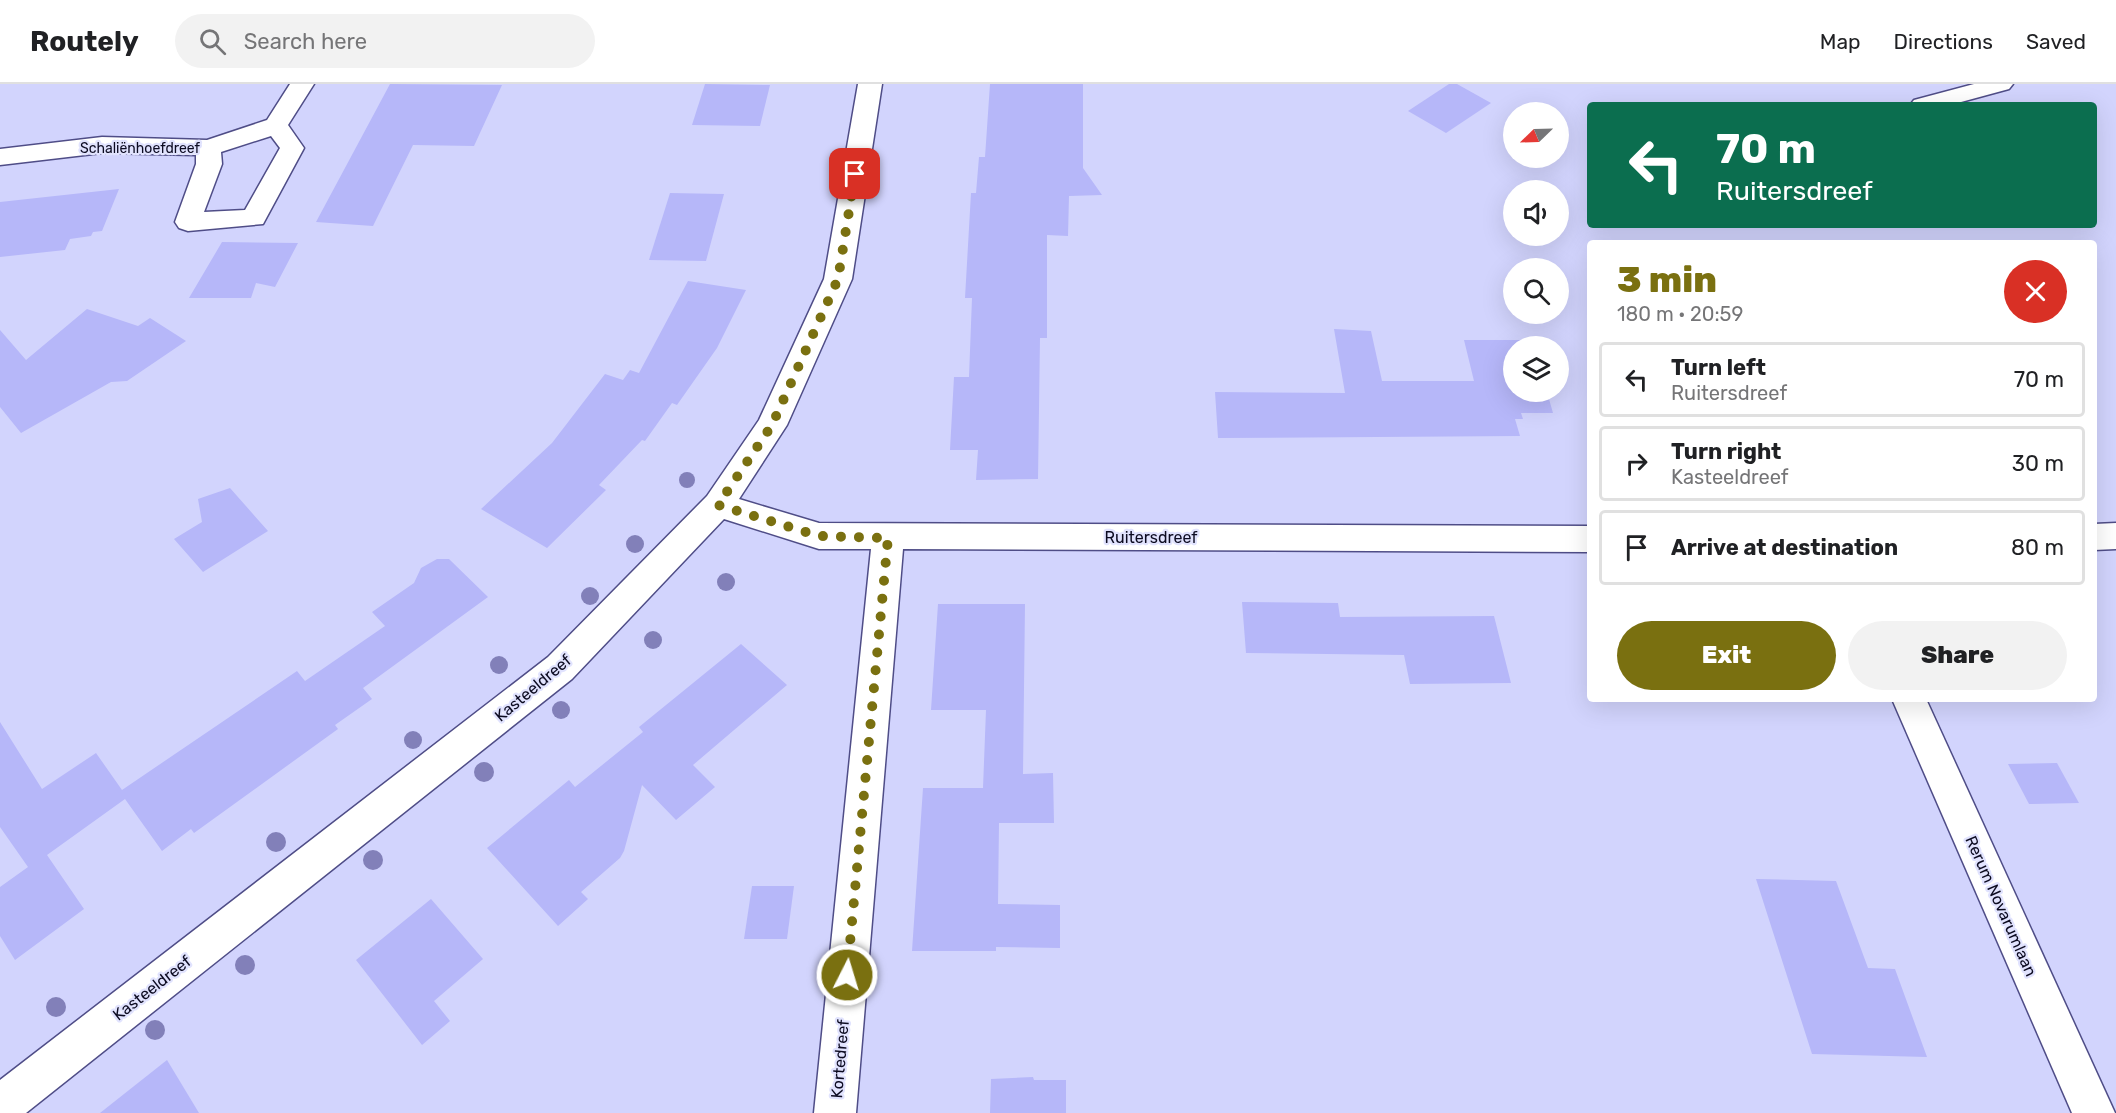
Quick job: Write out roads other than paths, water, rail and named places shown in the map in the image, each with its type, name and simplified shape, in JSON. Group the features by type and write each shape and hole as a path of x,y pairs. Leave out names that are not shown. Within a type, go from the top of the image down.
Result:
{"street":[{"path":"276,125 303,84"},
{"name":"Kasteeldreef","path":"0,1107 560,668 718,505 772,425 838,279 870,84"},
{"path":"1933,102 2001,84"},
{"name":"Schaliënhoefdreef","path":"0,157 102,145 208,148 276,125 292,148 254,218 188,222 209,164 208,148"},
{"name":"Ruitersdreef","path":"718,505 819,536 1587,540"},
{"path":"2097,537 2116,536"},
{"name":"Kortedreef","path":"834,1113 888,538"},
{"name":"Rerum Novarumlaan","path":"1910,702 2094,1113"}]}
